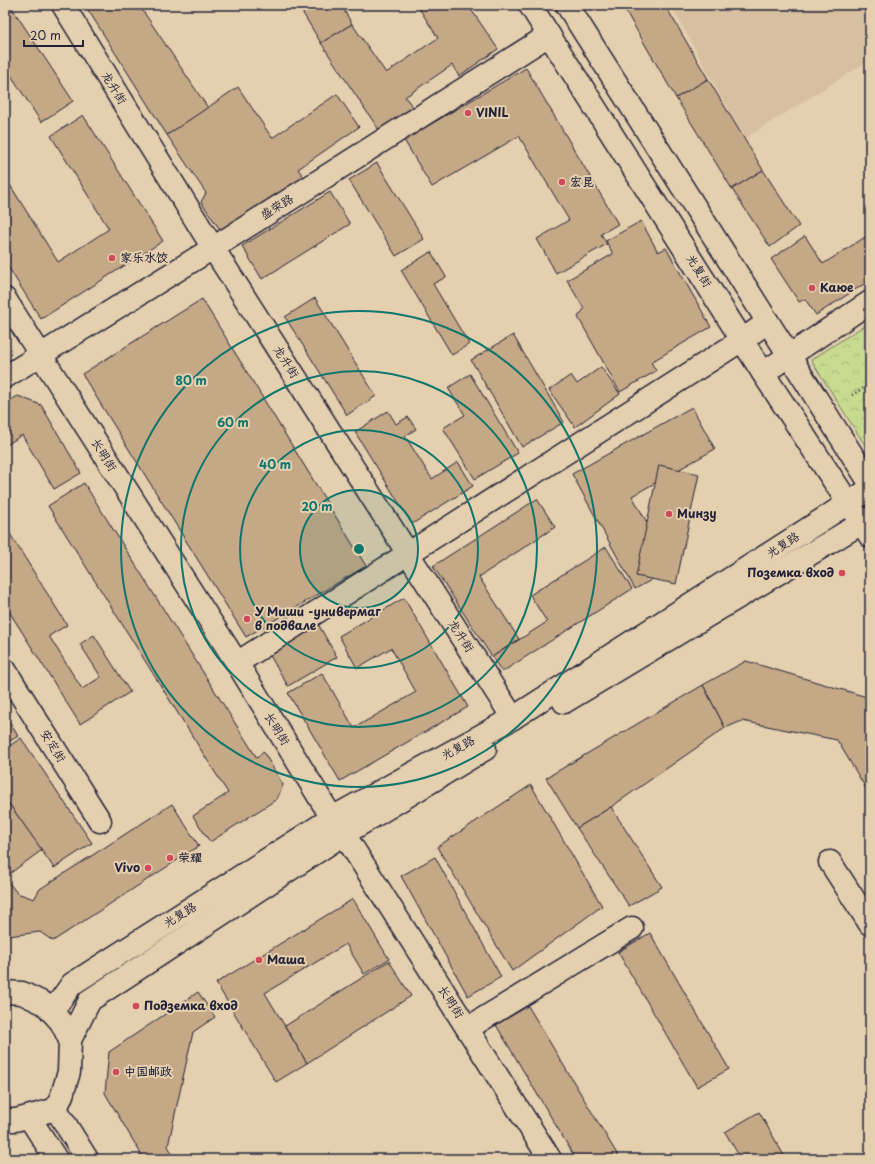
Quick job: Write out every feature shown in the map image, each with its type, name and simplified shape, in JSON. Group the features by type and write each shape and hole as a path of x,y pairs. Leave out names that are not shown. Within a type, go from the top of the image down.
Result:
{"street":[{"name":"龙升街","path":"63,5 213,248 513,718"},
{"name":"光复街","path":"530,5 763,373 849,503 867,526"},
{"path":"567,5 870,483"},
{"name":"盛荣路","path":"5,377 213,248 549,35"},
{"name":"长明街","path":"5,299 550,1159"},
{"path":"763,373 870,302"},
{"path":"237,663 409,554 768,322"},
{"name":"光复路","path":"52,1012 72,984 338,826 513,718 870,489"},
{"name":"光复路","path":"70,1040 90,1000 338,826 867,526"},
{"name":"安定街","path":"5,670 100,822"},
{"path":"830,862 870,924"},
{"path":"468,1028 632,928"},
{"path":"5,992 22,993 44,1004 61,1022 70,1040 69,1072 56,1109"},
{"path":"5,1120 16,1120 56,1109"},
{"path":"56,1109 88,1159"},
{"path":"29,1117 56,1159"}],"path":[{"path":"852,395 870,384"}],"shaded area":[{"path":"671,5 870,5 870,60 744,139"}],"green space":[{"path":"870,322 870,453 811,360"}],"building":[{"path":"5,5 10,5 73,101 41,122 5,66"},
{"path":"85,5 139,5 208,108 167,135"},
{"path":"298,5 341,5 352,24 321,43"},
{"path":"417,5 468,5 498,49 459,76 452,65 405,97 413,107 379,130 321,43 352,24 386,73 438,38"},
{"path":"633,5 665,5 708,79 676,98 625,10"},
{"path":"526,68 618,224 601,234 607,244 556,273 537,239 569,220 519,136 432,187 404,140"},
{"path":"708,79 763,170 732,189 676,98"},
{"path":"238,87 272,138 337,94 359,127 298,169 305,179 223,234 201,202 206,193 167,135"},
{"path":"83,115 163,241 41,319 5,262 5,177 58,262 109,229 51,136"},
{"path":"377,163 424,239 396,256 349,180"},
{"path":"763,170 799,226 770,247 732,189"},
{"path":"330,192 350,224 262,279 242,246"},
{"path":"641,221 658,252 666,248 711,327 651,362 656,371 620,392 578,317 584,309 567,280 613,254 606,241"},
{"path":"870,234 870,280 816,315 805,299 799,302 771,259 805,236 823,264"},
{"path":"431,252 446,277 433,284 469,344 452,355 401,270"},
{"path":"315,298 376,396 347,415 285,317"},
{"path":"202,299 366,566 246,637 82,374"},
{"path":"513,335 564,422 522,447 471,360"},
{"path":"601,367 620,394 575,427 549,390 571,375 577,384"},
{"path":"470,374 518,453 475,479 443,428 465,415 448,388"},
{"path":"18,396 41,405 81,473 54,489 22,435 5,446 5,403"},
{"path":"692,407 715,449 632,496 673,568 635,589 572,474"},
{"path":"388,411 396,424 408,417 416,429 405,436 432,479 458,462 473,486 412,524 355,432"},
{"path":"659,465 699,474 676,584 636,576"},
{"path":"84,483 257,758 263,751 283,785 277,799 210,842 193,816 228,793 48,506"},
{"path":"537,499 555,527 479,577 519,639 492,657 433,566"},
{"path":"5,526 67,625 49,636 82,689 101,677 80,644 94,635 130,692 80,724 5,605"},
{"path":"606,547 632,589 502,672 492,657 547,622 530,595"},
{"path":"404,598 468,707 340,781 288,693 322,673 354,728 416,692 391,648 357,668 339,636"},
{"path":"318,624 337,657 288,686 269,654"},
{"path":"746,661 870,698 870,795 837,740 742,721 725,728 703,685"},
{"path":"703,685 725,728 611,807 577,828 546,778"},
{"path":"5,715 18,736 5,744"},
{"path":"21,738 92,843 54,868 5,798 5,749"},
{"path":"531,785 602,906 512,971 437,847"},
{"path":"7,801 42,850 5,877 5,803"},
{"path":"172,804 199,846 53,941 40,932 8,936 5,930 5,878 17,893 34,899 40,889"},
{"path":"611,807 662,887 629,906 577,828"},
{"path":"435,857 501,977 468,996 401,876"},
{"path":"353,899 389,959 364,974 346,944 265,993 307,1063 276,1082 216,983"},
{"path":"650,933 729,1069 697,1087 618,952"},
{"path":"389,961 411,996 307,1063 285,1026"},
{"path":"198,992 215,1017 193,1032 168,1146 175,1159 144,1159 105,1093 109,1052"},
{"path":"528,1006 620,1159 576,1159 496,1025"},
{"path":"759,1112 786,1159 741,1159 725,1132"}],"place":[{"name":"VINIL","path":"468,113"},
{"name":"宏昆","path":"562,182"},
{"name":"家乐水饺","path":"112,258"},
{"name":"Каюе","path":"812,288"},
{"name":"Минзу","path":"669,514"},
{"name":"Поземка вход","path":"842,573"},
{"name":"У Миши -универмаг в подвале","path":"247,619"},
{"name":"荣耀","path":"170,858"},
{"name":"Vivo","path":"148,868"},
{"name":"Маша","path":"259,960"},
{"name":"Подземка вход","path":"136,1006"},
{"name":"中国邮政","path":"116,1072"}]}
